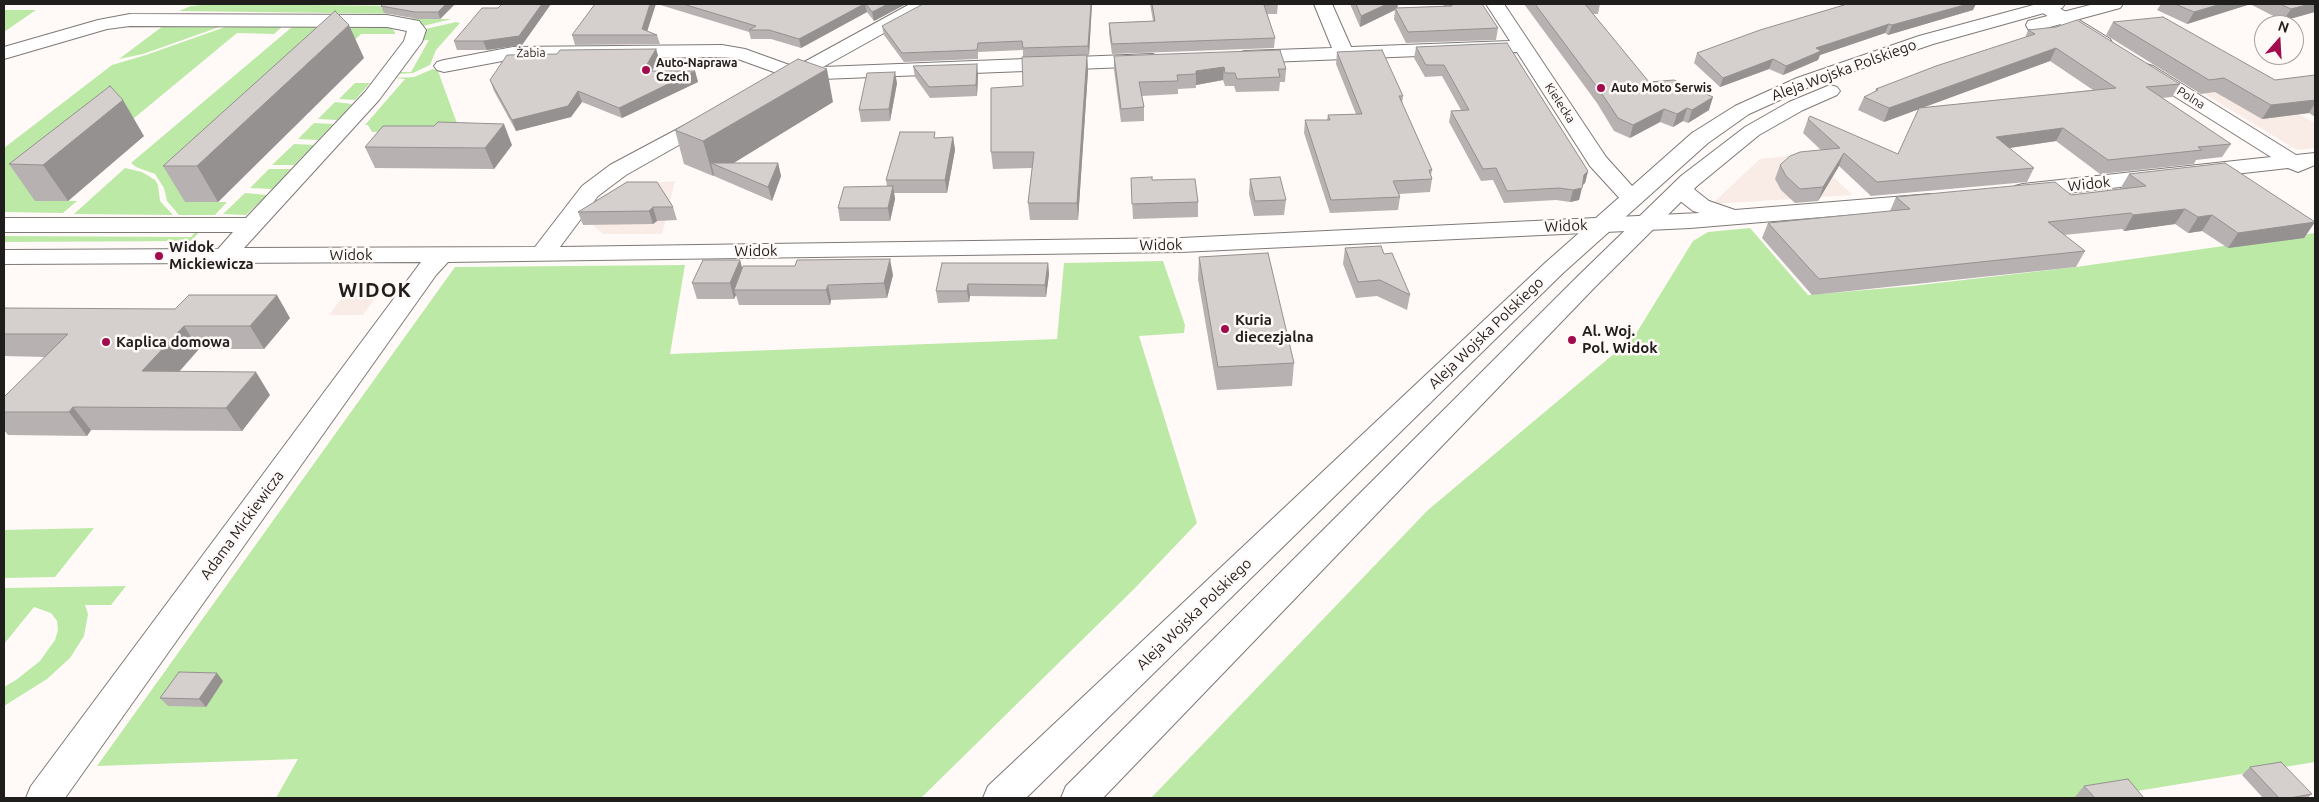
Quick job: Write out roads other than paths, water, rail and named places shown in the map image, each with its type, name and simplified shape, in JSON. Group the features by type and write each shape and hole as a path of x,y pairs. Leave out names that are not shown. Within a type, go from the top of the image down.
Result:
{"street":[{"path":"770,88 923,4"},
{"path":"1323,4 1344,53"},
{"name":"Kielecka","path":"1495,4 1598,161 1639,210"},
{"name":"Aleja Wojska Polskiego","path":"1079,798 1639,210 1700,138 1742,110 1780,92 1918,42 2051,8 2114,4"},
{"name":"Aleja Wojska Polskiego","path":"1639,210 1682,188 1709,163 1752,131 1804,102 1856,81 1945,50 2051,8"},
{"name":"Polna","path":"2051,8 2315,176"},
{"path":"4,53 105,24 130,20 387,21 412,25 416,30 413,42 397,65 330,143 225,255"},
{"path":"1224,58 1523,46"},
{"name":"Żabia","path":"444,66 513,53 722,52 738,53 796,74"},
{"path":"796,74 1174,60"},
{"path":"542,254 590,191 618,170 728,110"},
{"name":"Widok","path":"2006,193 2315,159"},
{"path":"1682,188 1687,195 1701,206 1734,216"},
{"name":"Widok","path":"4,257 542,254 1181,245 1601,224 1639,210 1690,221 1950,199"},
{"name":"Aleja Wojska Polskiego","path":"1001,798 1601,224"},
{"path":"4,225 253,225"},
{"name":"Adama Mickiewicza","path":"44,798 427,270 442,254"}],"place":[{"name":"Auto-Naprawa Czech","path":"646,70"},
{"name":"Auto Moto Serwis","path":"1601,88"},
{"name":"Widok Mickiewicza","path":"159,256"},
{"name":"Kuria diecezjalna","path":"1225,329"},
{"name":"Al. Woj. Pol. Widok","path":"1572,340"},
{"name":"Kaplica domowa","path":"106,342"}],"district":[{"name":"WIDOK","path":"375,290"}]}
